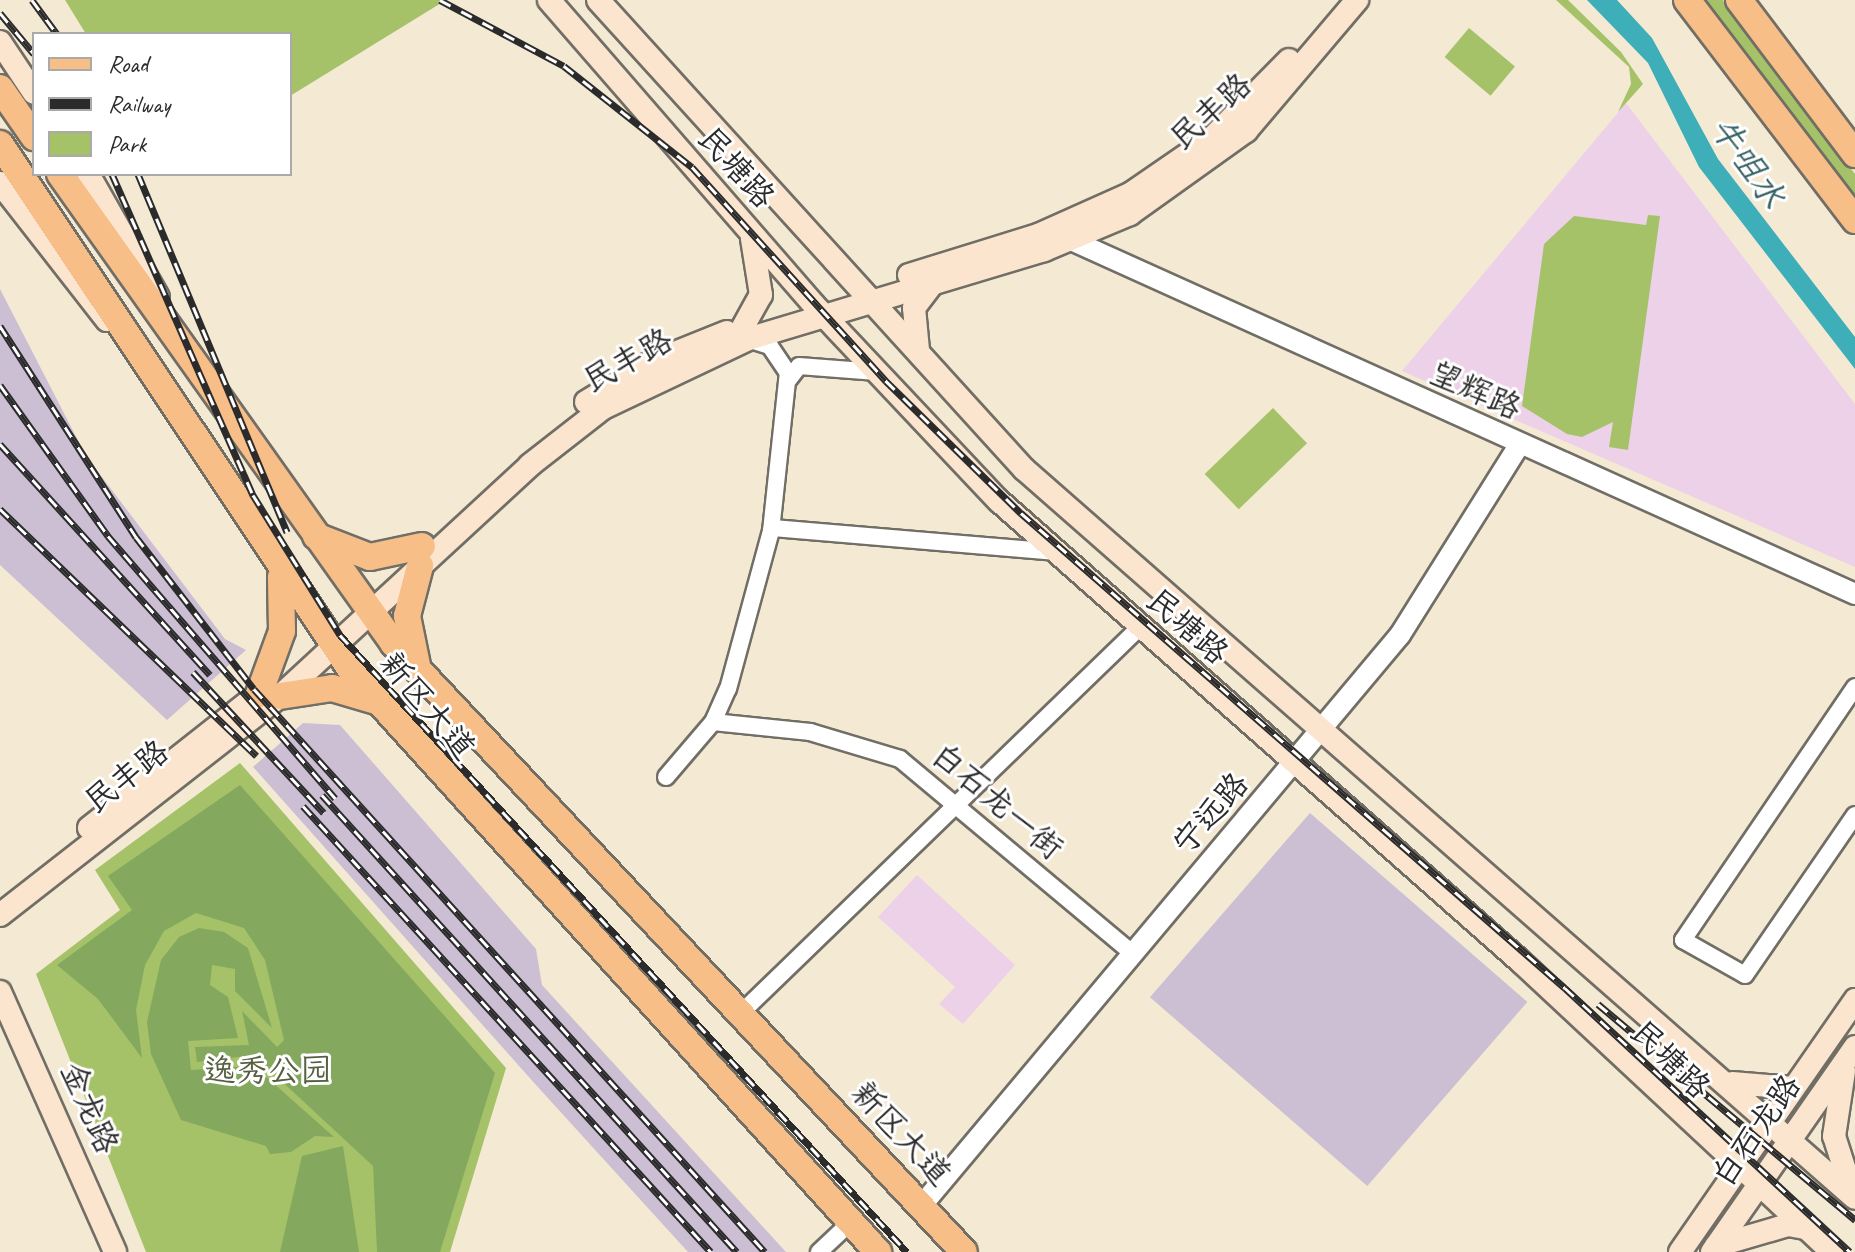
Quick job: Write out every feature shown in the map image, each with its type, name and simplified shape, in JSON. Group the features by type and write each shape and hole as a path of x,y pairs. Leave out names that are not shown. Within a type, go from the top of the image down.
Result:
{"main road":[{"name":"民塘路","path":"549,0 819,311 1055,552 1520,961 1756,1187 1832,1252"},
{"name":"民塘路","path":"598,0 1024,469 1720,1077 1854,1198"},
{"name":"民丰路","path":"0,915 270,695 421,556 603,408 746,333 868,296 1038,235 1160,177 1234,119 1338,0"},
{"name":"民丰路","path":"868,296 932,284 1071,240 1154,200 1229,145 1357,0"},
{"path":"1687,0 1855,220"},
{"path":"1739,0 1855,154"},
{"path":"0,42 32,90"},
{"path":"0,88 32,134"},
{"name":"新区大道","path":"0,144 278,566 376,701 878,1252"},
{"name":"新区大道","path":"61,176 366,609 421,675 964,1252"},
{"path":"89,176 177,338"},
{"path":"0,183 78,289 144,359"},
{"path":"746,227 762,274 756,311 746,333"},
{"path":"927,364 911,324 932,284"},
{"path":"310,531 330,546 370,557 421,556 407,616 421,675"},
{"path":"278,566 282,631 270,695 332,688 376,701"},
{"name":"民丰路","path":"0,898 270,695"},
{"name":"金龙路","path":"0,992 115,1252"},
{"name":"白石龙路","path":"1680,1252 1855,1000"},
{"name":"金龙路","path":"0,1026 99,1252"},
{"path":"1851,1053 1834,1136 1854,1198"},
{"name":"白石龙路","path":"1714,1249 1851,1053"},
{"path":"1720,1077 1762,1091 1793,1088"},
{"path":"1698,1131 1716,1175 1715,1200"},
{"path":"1714,1249 1788,1225 1805,1228"}],"street":[{"name":"望辉路","path":"1071,240 1855,594"},
{"path":"666,777 713,722 772,528 789,379 779,354 746,333"},
{"path":"789,379 799,366 877,372"},
{"name":"宁远路","path":"922,1205 1131,952 1322,730 1425,602 1520,444"},
{"path":"772,528 1055,552"},
{"path":"741,1013 960,806 1139,628"},
{"path":"1855,687 1683,940 1745,975 1855,815"},
{"name":"白石龙一街","path":"713,722 874,747 914,767 1131,952"},
{"path":"819,1252 851,1222"}],"shaded area":[{"path":"1626,103 1855,404 1855,567 1402,371"},
{"path":"0,289 86,456 225,639 246,650 167,720 0,565"},
{"path":"303,723 340,725 536,949 542,985 786,1252 688,1252 253,767"},
{"path":"1310,813 1527,1002 1367,1186 1150,997"},
{"path":"917,875 1015,965 963,1024 939,1004 955,987 878,917"}],"green space":[{"path":"65,0 446,0 292,95 292,32 85,32"},
{"path":"1556,0 1568,0 1621,52 1643,84 1618,112 1631,84 1629,67"},
{"path":"1704,0 1723,0 1855,174 1855,197"},
{"path":"1469,28 1515,67 1491,96 1445,57"},
{"path":"1648,215 1660,216 1628,450 1609,447 1613,422 1582,437 1567,434 1522,406 1544,244 1574,216 1646,225"},
{"path":"1273,408 1307,443 1239,509 1205,474"},
{"name":"逸秀公园","path":"240,763 506,1068 450,1252 146,1252 36,974 120,910 95,870"},
{"path":"240,785 495,1073 440,1252 377,1252 373,1166 261,1062 246,1056 197,1062 195,1047 249,1045 242,1011 277,1047 284,1040 265,960 244,928 196,913 164,931 145,965 136,1010 142,1058 98,999 57,965 132,910 108,876"},
{"path":"199,928 224,932 248,948 272,1028 235,991 235,969 212,965 210,985 228,997 238,1038 188,1041 191,1070 254,1066 334,1137 315,1136 291,1152 270,1154 266,1146 181,1120 151,1054 147,1022 161,960 179,937"},
{"path":"343,1146 359,1252 280,1252 302,1156"}],"water":[{"path":"1587,0 1617,0 1652,38 1718,159 1855,337 1855,369 1699,167 1648,63"}],"railway":[{"path":"32,0 56,32"},
{"path":"440,0 564,66 692,167 886,381 1021,513 1565,988 1850,1252"},
{"path":"0,13 32,52"},
{"path":"113,176 253,495 340,635 907,1252"},
{"path":"139,176 287,532"},
{"path":"0,326 136,537 254,689 765,1252"},
{"path":"0,385 108,536 335,798"},
{"path":"0,444 210,675"},
{"path":"0,509 257,756"},
{"path":"193,672 324,813"},
{"path":"322,795 737,1252"},
{"path":"303,806 711,1252"},
{"path":"1598,1004 1855,1220"}],"water label":[{"name":"牛咀水","path":"1748,162"}]}
